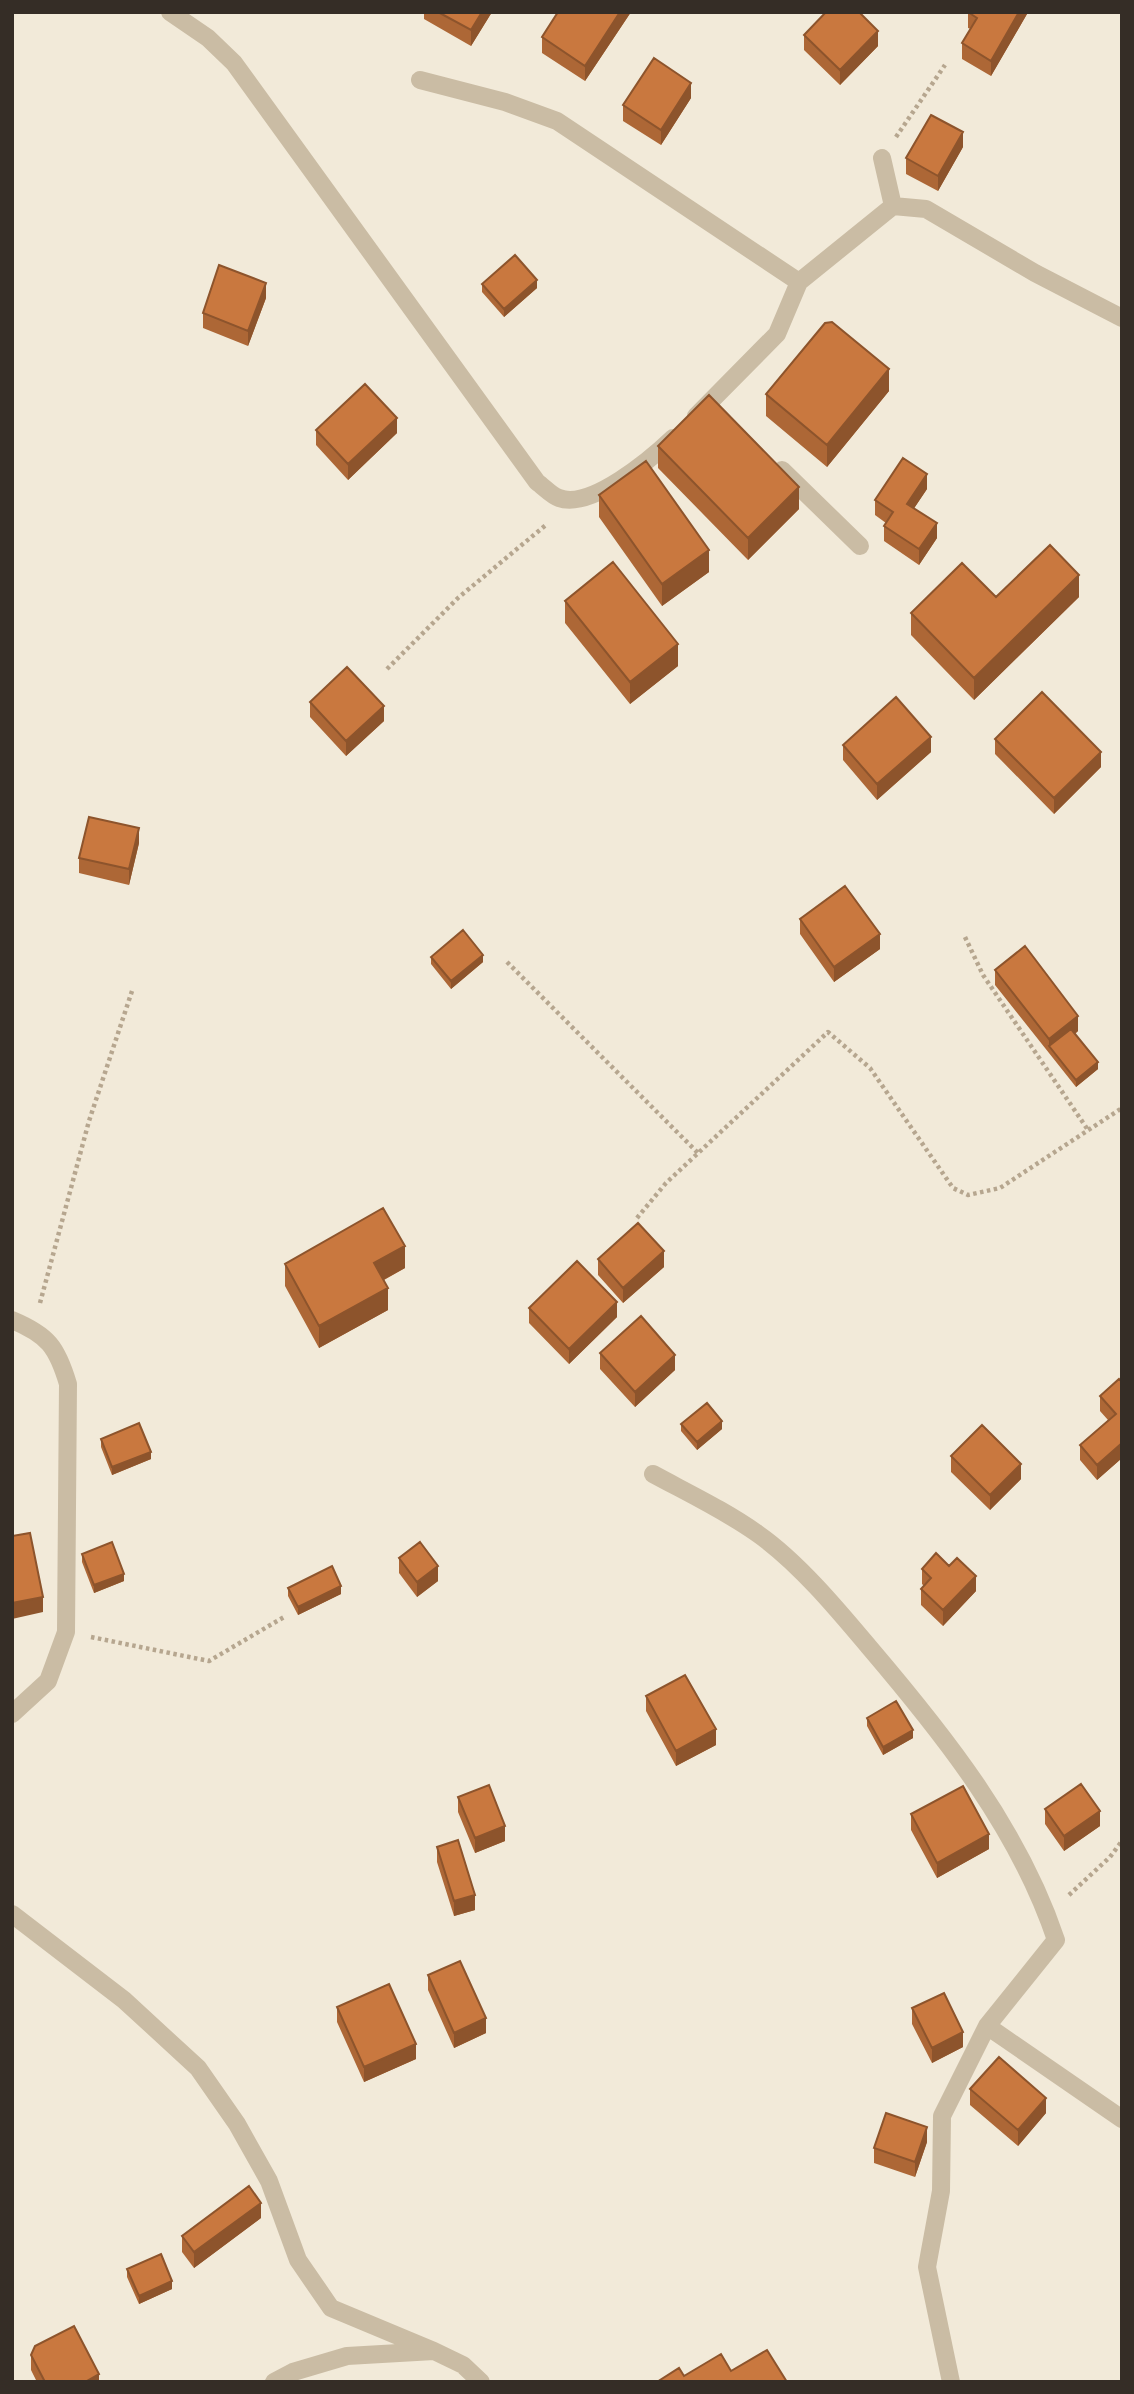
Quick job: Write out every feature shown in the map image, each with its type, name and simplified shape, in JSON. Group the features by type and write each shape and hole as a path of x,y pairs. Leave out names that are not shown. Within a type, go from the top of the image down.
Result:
{"street":[{"path":"170,12 208,38 234,62 537,482 559,498 574,499 595,493 645,464 716,407 777,334 799,282 893,206 926,209 1035,274 1122,318"},
{"path":"420,80 505,102 556,121 799,282"},
{"path":"882,158 893,206"},
{"path":"771,460 860,546"},
{"path":"12,1320 33,1329 58,1353 68,1384 66,1632 48,1681 12,1714"},
{"path":"653,1474 760,1534 832,1602 930,1718 1001,1822 1049,1918 1056,1940 987,2026 942,2116 941,2191 927,2267 951,2382"},
{"path":"12,1914 124,2000 198,2068 237,2124 269,2181 298,2260 331,2308 463,2365 481,2382"},
{"path":"987,2026 1122,2119"},
{"path":"274,2382 293,2372 347,2356 434,2351"}],"path":[{"path":"882,158 945,65"},
{"path":"387,669 458,598 574,499"},
{"path":"965,937 983,975 1088,1130"},
{"path":"507,962 698,1153"},
{"path":"33,1329 89,1121 132,991"},
{"path":"637,1218 666,1183 828,1032 870,1068 953,1188 968,1195 1000,1188 1122,1108"},
{"path":"66,1632 209,1661 284,1617"},
{"path":"1070,1892 1110,1857 1122,1841"}],"building":[{"path":"438,12 482,12 471,30"},
{"path":"558,12 620,12 585,66 542,37"},
{"path":"826,12 859,12 878,31 840,70 804,35"},
{"path":"968,12 1019,12 991,61 962,43 977,18"},
{"path":"654,58 691,83 661,130 623,105"},
{"path":"931,115 963,132 938,176 906,158"},
{"path":"515,255 537,280 504,309 482,284"},
{"path":"219,265 266,283 248,331 203,313"},
{"path":"832,322 889,369 827,445 766,394 825,323"},
{"path":"365,384 397,418 348,464 316,430"},
{"path":"709,395 799,487 748,538 658,446"},
{"path":"903,458 927,474 907,504 937,523 919,549 884,526 893,512 875,500"},
{"path":"646,461 709,550 662,584 599,495"},
{"path":"1050,545 1079,575 974,678 911,613 962,563 996,597"},
{"path":"613,562 678,644 630,682 565,601"},
{"path":"347,667 384,706 346,741 310,702"},
{"path":"1042,692 1101,752 1054,798 995,739"},
{"path":"896,697 931,737 877,784 843,745"},
{"path":"89,817 139,828 129,869 79,858"},
{"path":"845,886 880,934 834,967 800,919"},
{"path":"463,930 483,955 451,981 431,957"},
{"path":"1025,946 1078,1016 1049,1039 995,970"},
{"path":"1071,1029 1098,1062 1076,1080 1049,1046"},
{"path":"383,1208 405,1246 374,1263 388,1288 319,1326 285,1264"},
{"path":"638,1223 664,1251 623,1288 598,1259"},
{"path":"577,1261 617,1302 569,1349 529,1308"},
{"path":"641,1316 675,1355 635,1392 600,1353"},
{"path":"1119,1379 1122,1382 1122,1443 1097,1465 1080,1445 1116,1414 1100,1396"},
{"path":"707,1403 722,1421 697,1442 681,1424"},
{"path":"139,1423 151,1452 112,1467 101,1439"},
{"path":"982,1425 1021,1464 990,1495 951,1456"},
{"path":"30,1533 43,1597 12,1603 12,1536"},
{"path":"112,1542 124,1574 94,1585 82,1554"},
{"path":"420,1542 438,1566 417,1582 399,1558"},
{"path":"936,1553 949,1566 957,1558 976,1576 943,1610 921,1589 931,1578 922,1569"},
{"path":"332,1566 341,1586 298,1607 288,1588"},
{"path":"685,1675 716,1729 676,1751 646,1696"},
{"path":"896,1701 913,1730 883,1747 867,1718"},
{"path":"1081,1784 1100,1811 1064,1836 1045,1809"},
{"path":"489,1785 505,1826 475,1838 458,1797"},
{"path":"963,1786 989,1834 937,1863 911,1814"},
{"path":"458,1840 475,1895 454,1901 437,1847"},
{"path":"460,1961 486,2018 454,2033 428,1975"},
{"path":"389,1984 416,2044 364,2067 337,2007"},
{"path":"944,1993 963,2032 932,2048 912,2008"},
{"path":"999,2057 1046,2098 1018,2130 970,2089"},
{"path":"886,2113 927,2127 915,2162 874,2148"},
{"path":"249,2186 261,2203 194,2252 182,2236"},
{"path":"161,2254 172,2281 139,2296 127,2269"},
{"path":"74,2326 99,2374 85,2382 45,2382 31,2355 35,2346"},
{"path":"767,2350 787,2382 657,2382 679,2368 684,2376 721,2354 731,2371"}]}
